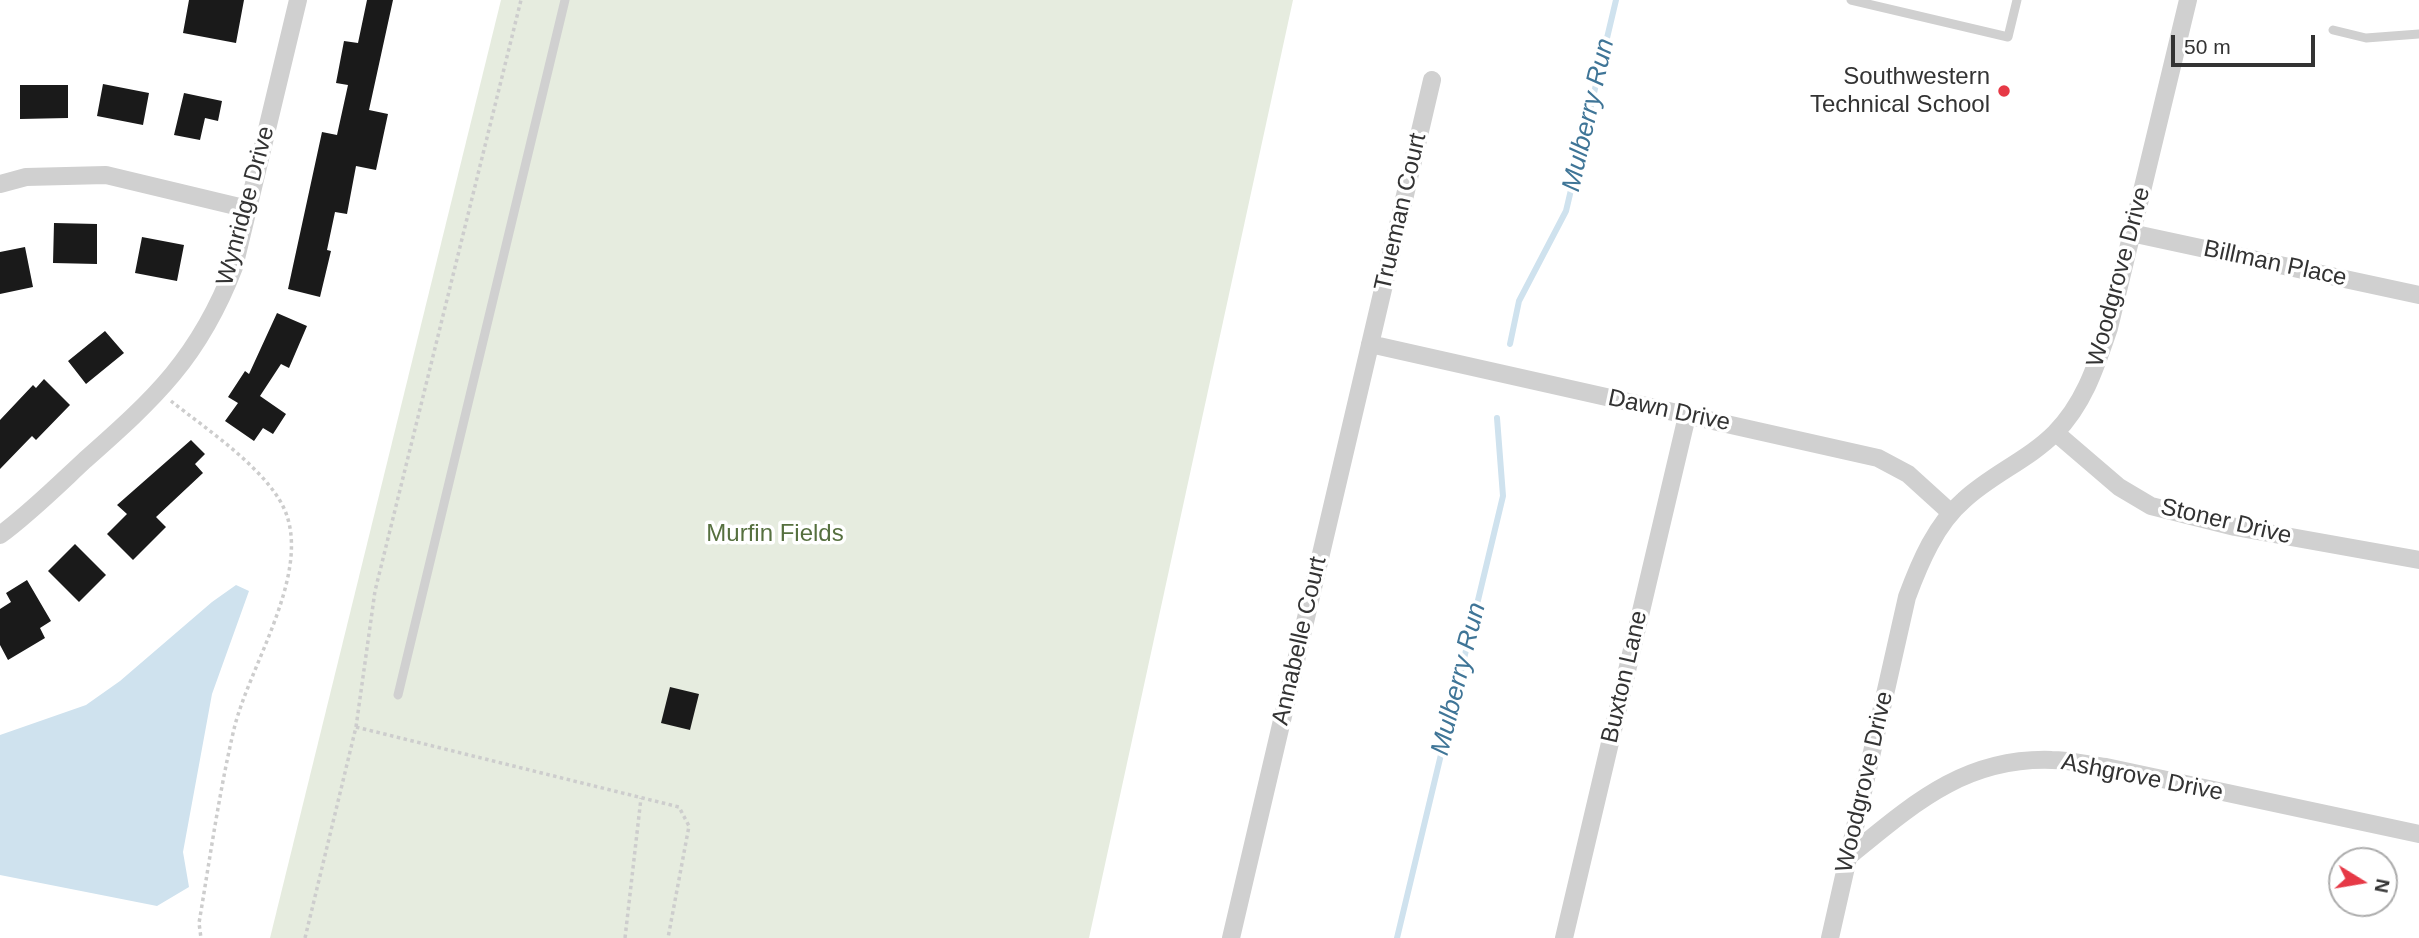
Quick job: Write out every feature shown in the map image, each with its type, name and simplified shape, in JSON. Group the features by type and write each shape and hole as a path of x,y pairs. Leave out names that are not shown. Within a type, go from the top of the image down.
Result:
{"street":[{"name":"Wynridge Drive","path":"0,535 160,391 173,377 221,300 234,267 298,0"},
{"name":"Woodgrove Drive","path":"1830,938 1907,597 1926,551 1951,513 1964,500 2032,454 2056,433 2072,414 2093,377 2109,328 2188,0"},
{"name":"Trueman Court","path":"1370,345 1432,80"},
{"path":"0,184 26,177 106,175 248,209"},
{"name":"Billman Place","path":"2131,233 2419,295"},
{"name":"Dawn Drive","path":"1370,345 1878,458 1908,474 1951,513"},
{"name":"Annabelle Court","path":"1231,938 1370,345"},
{"name":"Buxton Lane","path":"1564,938 1687,416"},
{"name":"Stoner Drive","path":"2056,433 2119,487 2151,506 2249,529 2419,560"},
{"name":"Ashgrove Drive","path":"1848,857 1904,810 1951,781 2000,764 2054,760 2106,767 2419,834"}],"lane":[{"path":"398,695 565,0"},
{"path":"1850,0 2008,37 2017,0"},
{"path":"2333,30 2366,38 2419,34"}],"path":[{"path":"304,938 356,727 375,591 521,0"},
{"path":"160,391 242,458 270,488 287,515 292,551 283,591 235,726 199,922 201,938"},
{"path":"356,727 679,807 689,826 667,938"},
{"path":"625,938 641,797"}],"green space":[{"name":"Murfin Fields","path":"501,0 1293,0 1089,938 270,938"}],"water":[{"path":"236,585 249,591 212,694 183,852 189,887 157,906 0,875 0,735 86,705 120,681 212,602"}],"building":[{"path":"189,0 244,0 236,43 183,33"},
{"path":"367,0 393,0 369,110 388,114 376,170 356,166 347,214 335,212 327,250 331,251 320,297 288,289 322,132 337,135 348,85 336,83 344,41 358,43"},
{"path":"103,84 149,93 143,125 97,116"},
{"path":"20,85 68,85 68,118 20,119"},
{"path":"184,93 222,101 218,121 205,118 200,140 174,135"},
{"path":"54,223 97,224 97,264 53,263"},
{"path":"142,237 184,245 177,281 135,273"},
{"path":"25,247 33,287 0,294 0,252"},
{"path":"277,313 307,326 289,368 281,364 260,396 286,414 273,434 263,428 254,441 225,421 238,403 228,397 245,371 249,374"},
{"path":"105,331 124,353 86,384 68,361"},
{"path":"44,379 70,405 36,440 32,436 0,469 0,420 33,385 36,388"},
{"path":"191,440 205,454 195,464 203,473 156,517 166,527 133,560 107,534 127,514 117,505"},
{"path":"75,544 106,575 79,602 48,571"},
{"path":"27,580 51,621 40,628 45,638 8,660 0,645 0,609 11,602 6,593"},
{"path":"670,687 699,694 690,730 661,723"}],"waterway":[{"name":"Mulberry Run","path":"1510,344 1519,301 1566,211 1616,0"},
{"name":"Mulberry Run","path":"1397,938 1503,496 1497,418"}],"place":[{"name":"Southwestern Technical School","path":"2004,91"}]}
